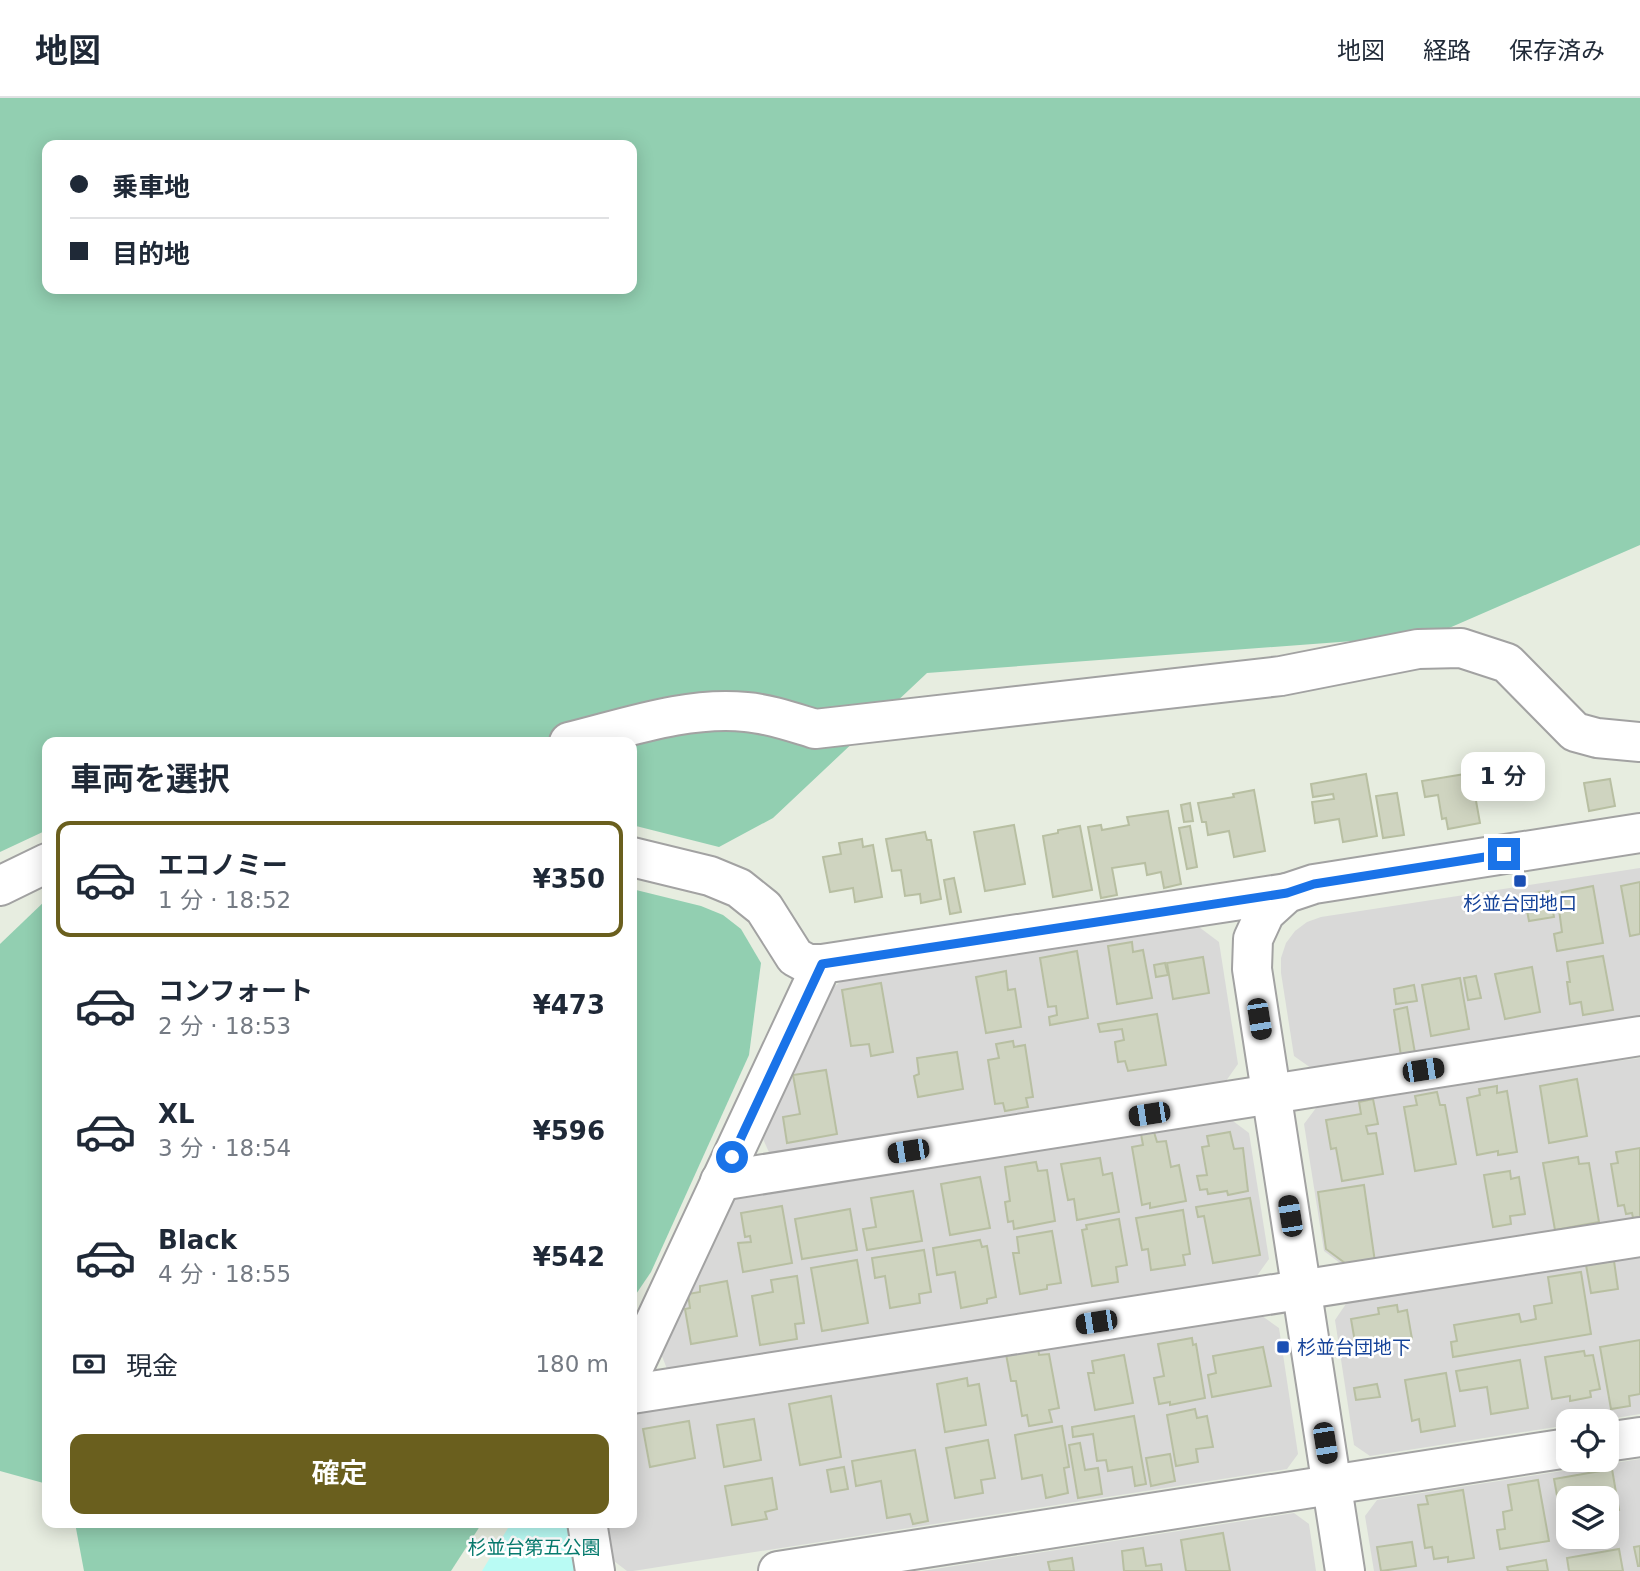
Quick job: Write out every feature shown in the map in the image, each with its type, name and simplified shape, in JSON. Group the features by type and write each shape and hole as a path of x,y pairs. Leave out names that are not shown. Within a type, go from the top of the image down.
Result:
{"street":[{"path":"590,737 688,714 717,710 768,716 815,729 1281,676 1418,649 1461,648 1507,663 1575,732 1597,738 1640,743"},
{"path":"637,858 710,876 739,888 764,908 795,957 807,964 822,964 1287,893 1314,884 1640,833"},
{"path":"0,886 42,865"},
{"path":"1287,893 1265,913 1253,939 1252,969 1345,1571"},
{"path":"637,1360 822,964"},
{"path":"720,1181 1640,1036"},
{"path":"637,1393 1640,1237"},
{"path":"1619,1440 1640,1437"},
{"path":"778,1571 1556,1450"},
{"path":"588,1528 595,1571"}],"shaded area":[{"path":"1640,868 1640,1023 1318,1073 1294,1056 1281,958 1286,943 1295,931 1307,922 1321,917"},
{"path":"1195,924 1219,942 1238,1064 1221,1088 772,1159 759,1130 823,995 851,974"},
{"path":"1640,1058 1640,1223 1348,1269 1324,1251 1304,1124 1322,1100"},
{"path":"1225,1115 1249,1133 1269,1259 1251,1284 669,1374 658,1346 723,1207 746,1191"},
{"path":"1640,1250 1640,1414 1619,1417 1619,1409 1556,1409 1556,1427 1370,1456 1354,1445 1335,1320 1352,1295"},
{"path":"1255,1311 1279,1328 1298,1454 1287,1469 627,1571 606,1555 602,1528 637,1528 637,1411 643,1406"},
{"path":"1640,1459 1640,1571 1374,1571 1365,1516 1377,1500 1557,1472 1619,1472 1619,1462"},
{"path":"1294,1513 1309,1524 1316,1571 922,1571"}],"green space":[{"path":"0,98 1640,98 1640,545 1433,635 927,673 773,818 719,847 637,826 637,737 42,737 42,832 0,852"},
{"path":"637,890 701,906 723,915 741,929 761,963 749,1055 651,1272 637,1293"},
{"path":"42,904 42,1483 0,1471 0,944"},
{"path":"76,1528 479,1528 451,1571 84,1571"},
{"name":"杉並台第五公園","path":"508,1528 568,1528 575,1571 482,1571"}],"building":[{"path":"1471,773 1480,823 1448,829 1446,818 1442,819 1438,795 1425,797 1422,781"},
{"path":"1366,774 1377,836 1343,842 1339,819 1315,823 1312,802 1334,799 1333,794 1313,797 1311,784"},
{"path":"1610,779 1615,806 1589,811 1584,783"},
{"path":"1254,790 1265,851 1234,857 1229,831 1208,835 1198,803 1234,797 1233,794"},
{"path":"1397,793 1404,835 1383,838 1376,796"},
{"path":"1190,803 1193,821 1184,822 1181,805"},
{"path":"1168,811 1181,884 1164,888 1161,872 1147,875 1145,863 1112,868 1117,895 1101,898 1088,827 1101,825 1102,830 1129,825 1127,817"},
{"path":"1014,825 1025,884 985,891 974,832"},
{"path":"1080,826 1092,890 1053,897 1043,836"},
{"path":"1190,826 1197,867 1187,869 1179,828"},
{"path":"925,832 927,840 931,840 941,899 921,903 920,894 905,896 901,870 892,871 886,839"},
{"path":"862,839 863,847 873,845 882,897 855,902 853,888 830,892 823,857 841,854 839,843"},
{"path":"954,878 961,912 950,914 944,880"},
{"path":"1640,882 1640,934 1630,936 1621,886"},
{"path":"1593,886 1603,943 1557,951 1554,934 1562,932 1558,902 1564,901 1562,892"},
{"path":"1549,891 1554,917 1529,921 1524,895"},
{"path":"1132,942 1133,952 1143,950 1152,998 1117,1004 1108,946"},
{"path":"1077,951 1088,1018 1050,1025 1049,1017 1057,1015 1056,1006 1048,1007 1040,958"},
{"path":"1603,956 1613,1010 1583,1015 1581,1002 1570,1004 1567,962"},
{"path":"1203,957 1209,993 1173,999 1167,963"},
{"path":"1165,963 1168,975 1156,977 1154,965"},
{"path":"1532,967 1540,1012 1505,1019 1495,974"},
{"path":"1006,971 1008,990 1015,989 1021,1027 986,1033 976,977"},
{"path":"1476,976 1481,998 1468,1000 1464,978"},
{"path":"1460,978 1469,1029 1431,1036 1422,985"},
{"path":"881,983 893,1052 871,1056 869,1044 851,1046 842,990"},
{"path":"1414,985 1417,1001 1396,1004 1394,989"},
{"path":"1407,1007 1415,1053 1401,1056 1394,1010"},
{"path":"1157,1014 1166,1065 1128,1071 1125,1061 1118,1062 1115,1042 1124,1040 1122,1029 1100,1032 1098,1024"},
{"path":"1013,1041 1014,1047 1025,1045 1033,1097 1026,1098 1028,1107 1005,1111 1003,1103 995,1104 988,1060 999,1058 996,1044"},
{"path":"957,1052 963,1089 918,1097 914,1076 919,1074 917,1058"},
{"path":"826,1070 837,1134 787,1143 783,1117 800,1114 793,1075"},
{"path":"1577,1079 1587,1136 1549,1143 1540,1086"},
{"path":"1497,1086 1497,1093 1507,1091 1517,1152 1498,1155 1498,1151 1477,1155 1467,1098 1480,1095 1479,1089"},
{"path":"1437,1092 1440,1105 1445,1105 1456,1164 1415,1171 1404,1107 1417,1105 1415,1096"},
{"path":"1373,1099 1378,1124 1366,1126 1368,1134 1376,1133 1383,1174 1342,1181 1336,1148 1331,1149 1326,1120 1361,1114 1359,1102"},
{"path":"1154,1132 1157,1142 1166,1141 1171,1167 1179,1165 1186,1201 1150,1208 1150,1203 1142,1205 1132,1147 1143,1145 1141,1134"},
{"path":"1230,1132 1234,1149 1243,1148 1248,1191 1228,1195 1227,1191 1208,1194 1207,1189 1200,1190 1197,1176 1207,1175 1202,1147 1209,1146 1207,1136"},
{"path":"1640,1148 1640,1217 1633,1218 1632,1213 1626,1214 1624,1205 1618,1206 1611,1164 1618,1163 1616,1152"},
{"path":"1578,1157 1579,1164 1589,1163 1599,1222 1555,1230 1543,1163"},
{"path":"1100,1158 1103,1175 1112,1173 1119,1212 1077,1220 1074,1199 1068,1200 1061,1164"},
{"path":"1036,1162 1038,1171 1047,1170 1055,1221 1014,1229 1013,1221 1008,1222 1005,1202 1010,1201 1005,1167"},
{"path":"1510,1171 1511,1179 1519,1177 1525,1214 1510,1216 1511,1224 1493,1227 1484,1175"},
{"path":"980,1177 990,1228 950,1235 941,1184"},
{"path":"1364,1185 1375,1262 1349,1266 1326,1249 1318,1192"},
{"path":"913,1191 922,1241 867,1250 863,1229 876,1227 871,1198"},
{"path":"1250,1198 1260,1255 1213,1263 1204,1216 1198,1217 1196,1207"},
{"path":"782,1206 792,1263 743,1272 738,1243 751,1242 750,1236 745,1237 741,1213"},
{"path":"850,1209 857,1250 802,1259 795,1219"},
{"path":"1183,1210 1190,1254 1183,1255 1185,1265 1151,1270 1148,1249 1142,1250 1136,1218"},
{"path":"1119,1219 1127,1265 1116,1267 1118,1282 1092,1286 1082,1230 1087,1229 1086,1225"},
{"path":"1052,1231 1061,1283 1047,1285 1047,1289 1020,1294 1013,1253 1019,1253 1017,1237"},
{"path":"980,1240 982,1247 987,1246 996,1297 987,1299 987,1303 961,1308 955,1272 937,1275 933,1248"},
{"path":"924,1250 931,1292 919,1294 920,1303 890,1308 885,1276 875,1278 872,1258"},
{"path":"857,1260 868,1323 822,1331 811,1268"},
{"path":"1614,1261 1618,1289 1591,1293 1586,1265"},
{"path":"1581,1272 1591,1334 1453,1357 1451,1342 1457,1341 1454,1325 1519,1314 1521,1322 1536,1319 1534,1306 1552,1303 1548,1277"},
{"path":"797,1276 804,1323 795,1324 797,1339 760,1345 752,1296 773,1292 771,1280"},
{"path":"727,1281 737,1336 691,1344 685,1309 690,1308 688,1294 700,1292 700,1286"},
{"path":"1397,1305 1398,1312 1407,1310 1412,1339 1356,1348 1351,1319 1379,1314 1378,1308"},
{"path":"1192,1338 1193,1345 1196,1344 1205,1398 1170,1405 1170,1402 1159,1404 1154,1378 1164,1376 1158,1344"},
{"path":"1640,1340 1640,1394 1629,1396 1630,1406 1611,1409 1600,1347"},
{"path":"1263,1347 1271,1386 1212,1397 1208,1375 1216,1373 1213,1356"},
{"path":"1038,1348 1039,1355 1049,1354 1059,1408 1049,1410 1052,1422 1029,1426 1027,1415 1022,1416 1016,1381 1011,1381 1006,1354"},
{"path":"1584,1351 1585,1356 1593,1355 1600,1389 1590,1391 1591,1397 1570,1401 1570,1396 1552,1399 1545,1357"},
{"path":"1124,1355 1133,1403 1095,1410 1088,1373 1094,1373 1092,1361"},
{"path":"1520,1360 1528,1408 1491,1414 1487,1387 1460,1391 1456,1371"},
{"path":"1446,1373 1455,1426 1421,1432 1419,1419 1412,1421 1405,1380"},
{"path":"967,1378 968,1386 979,1384 986,1425 945,1432 937,1384"},
{"path":"1377,1384 1380,1397 1356,1400 1354,1388"},
{"path":"831,1396 841,1457 800,1465 789,1404"},
{"path":"1195,1409 1197,1418 1207,1416 1213,1447 1196,1449 1198,1462 1176,1466 1167,1415"},
{"path":"1134,1416 1146,1484 1135,1486 1132,1467 1108,1471 1106,1460 1097,1461 1093,1434 1073,1437 1072,1427"},
{"path":"754,1419 761,1460 724,1467 717,1425"},
{"path":"689,1421 695,1458 650,1467 643,1429"},
{"path":"1062,1426 1069,1467 1064,1468 1068,1493 1046,1498 1042,1475 1022,1479 1015,1435"},
{"path":"988,1440 995,1478 981,1480 983,1493 955,1498 946,1448"},
{"path":"1080,1443 1085,1470 1098,1468 1102,1494 1078,1498 1069,1445"},
{"path":"915,1450 928,1521 913,1524 910,1514 887,1518 881,1481 856,1486 852,1461"},
{"path":"1170,1454 1175,1481 1151,1486 1146,1458"},
{"path":"844,1467 848,1489 831,1492 827,1470"},
{"path":"1595,1472 1613,1472 1615,1486 1556,1486 1556,1490 1554,1479"},
{"path":"772,1478 777,1509 765,1512 767,1519 732,1525 725,1486"},
{"path":"1538,1480 1549,1541 1500,1549 1497,1530 1505,1529 1503,1512 1512,1510 1508,1485"},
{"path":"1463,1490 1474,1558 1448,1562 1448,1557 1434,1559 1432,1547 1425,1548 1418,1505 1428,1504 1426,1496"},
{"path":"1223,1533 1230,1571 1186,1571 1181,1540"},
{"path":"1412,1542 1416,1566 1381,1571 1377,1547"},
{"path":"1640,1546 1640,1566 1638,1566 1634,1547"},
{"path":"1143,1548 1146,1566 1161,1564 1162,1571 1124,1571 1122,1551"},
{"path":"1619,1549 1623,1571 1569,1571 1567,1558"},
{"path":"1072,1558 1074,1571 1050,1571 1048,1562"},
{"path":"1546,1560 1548,1571 1508,1571 1507,1567"}],"place":[{"name":"杉並台団地口","path":"1520,881"},
{"name":"杉並台団地下","path":"1283,1347"}],"route":[{"path":"732,1157 822,964 1287,893 1314,884 1504,854"}]}
